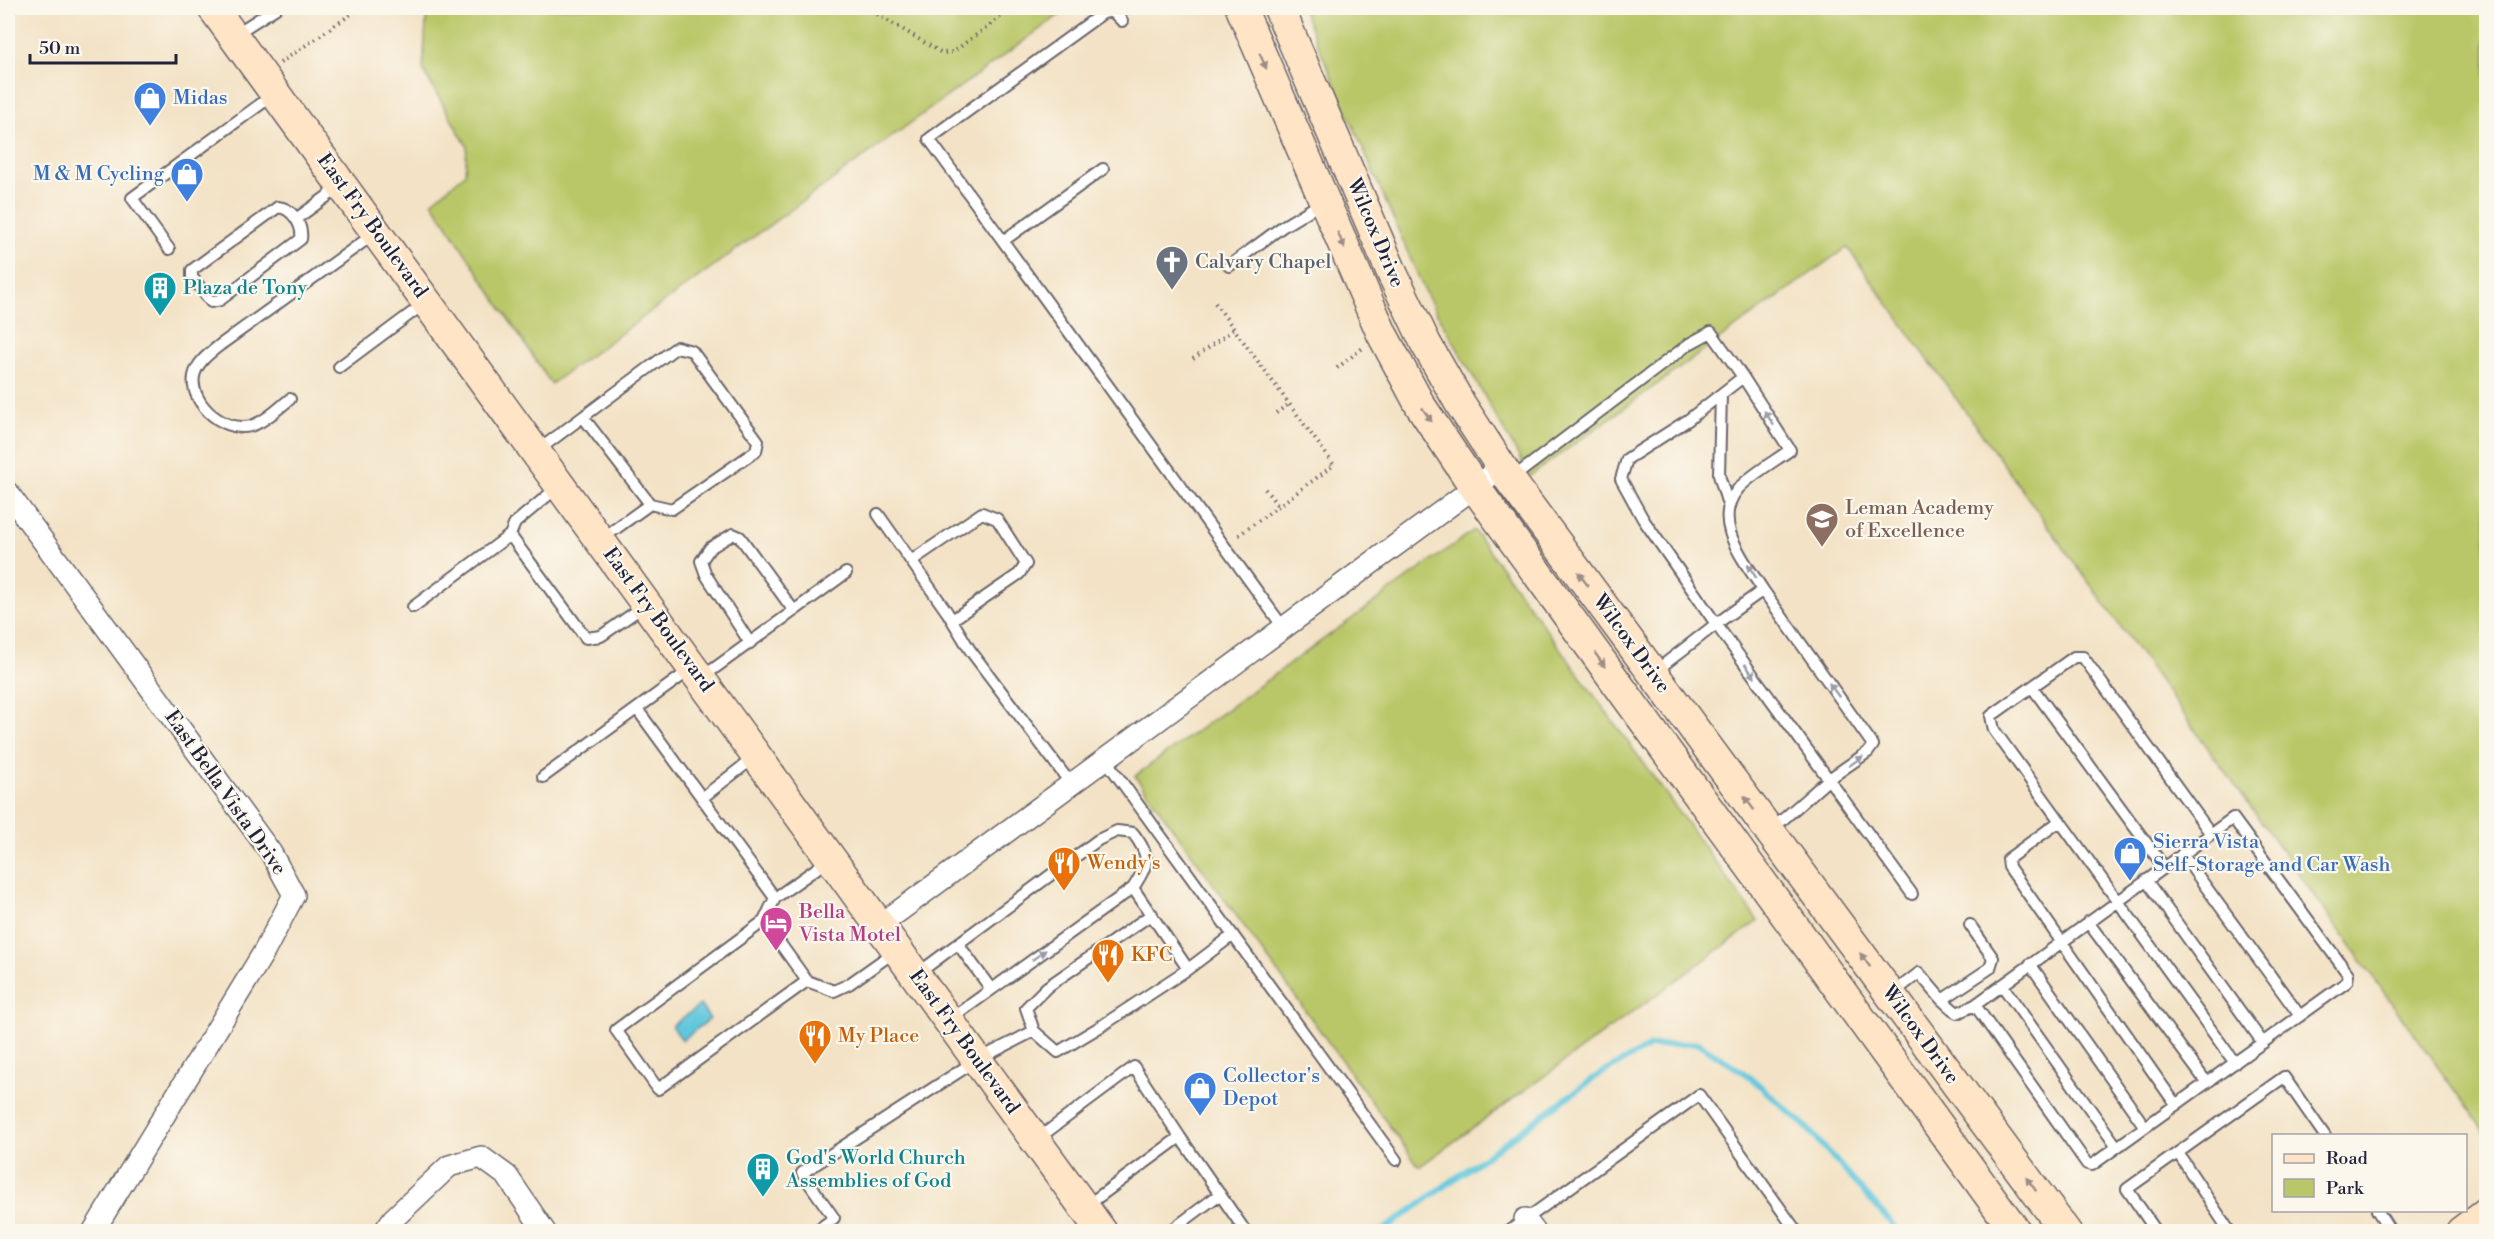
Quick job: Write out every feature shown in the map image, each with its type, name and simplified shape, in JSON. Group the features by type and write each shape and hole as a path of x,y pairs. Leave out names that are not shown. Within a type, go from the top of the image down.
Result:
{"street":[{"name":"East Fry Boulevard","path":"213,8 1102,1232"},
{"name":"Wilcox Drive","path":"1241,8 1382,334 1420,405 1474,486 2016,1232"},
{"name":"Wilcox Drive","path":"1279,8 1393,275 1421,334 1461,405 1506,473 1653,674 2066,1232"},
{"path":"880,925 1474,486 1506,473"},
{"name":"East Bella Vista Drive","path":"8,493 271,854 294,895 264,952 93,1232"},
{"path":"384,1232 393,1218 449,1166 481,1157 507,1176 545,1232"},
{"path":"2461,1232 2487,1213"}],"lane":[{"path":"233,35 276,8"},
{"path":"1122,21 1112,11 1103,13 929,139 1283,627"},
{"path":"169,249 132,198 269,84"},
{"path":"1003,241 1103,169"},
{"path":"296,219 342,185"},
{"path":"1229,266 1282,227 1324,201"},
{"path":"278,207 284,208 296,219 303,230 302,239 220,300 211,302 192,277 192,270 278,207"},
{"path":"290,399 256,424 240,428 224,424 209,413 198,398 194,377 201,362 220,345 376,232"},
{"path":"339,367 427,302"},
{"path":"1506,473 1689,344 1711,332 1790,450 1738,488 1728,505"},
{"path":"536,452 583,417 677,347 692,351 758,441 756,451 672,509 650,504 583,417"},
{"path":"1743,377 1688,420 1627,459 1621,479 1644,519 1716,624 1912,894"},
{"path":"1721,394 1719,475 1728,505 1727,520 1732,538 1763,590 1872,745 1868,752 1829,779 1770,831"},
{"path":"413,607 510,535 515,523 560,486"},
{"path":"600,540 650,504"},
{"path":"911,561 982,513 997,519 1026,564 1019,574 952,621"},
{"path":"878,514 1005,699 1071,784"},
{"path":"750,643 706,575 701,561 710,548 733,534 740,537 794,611"},
{"path":"510,535 586,638 601,636 646,604"},
{"path":"543,777 637,709 750,643 846,573"},
{"path":"1653,674 1763,590"},
{"path":"2211,834 2083,657 2074,657 1991,716 1994,730 2235,1063"},
{"path":"2032,687 2164,867"},
{"path":"637,709 775,898"},
{"path":"702,798 756,756"},
{"path":"1105,759 1396,1160"},
{"path":"1890,994 1919,973 1942,1000 1957,1013 1975,1005 2233,818 2348,974 2347,982 2092,1165 2087,1164 1975,1005"},
{"path":"2060,821 2008,859 2009,867 2176,1105"},
{"path":"1139,841 1156,829"},
{"path":"916,975 1098,840 1117,831 1133,833 1139,841 1146,851 1144,870 1133,888 948,1020"},
{"path":"2182,854 2300,1016"},
{"path":"807,981 658,1089 616,1030 764,921 775,898 831,858"},
{"path":"2146,880 2263,1042"},
{"path":"1133,888 1188,969"},
{"path":"1152,914 1047,987 1026,1008 1034,1031 1058,1052 1188,969 1233,935"},
{"path":"764,921 807,981 834,991 849,984 897,950"},
{"path":"2088,922 2207,1083"},
{"path":"1942,1000 1990,968 1993,958 1970,925"},
{"path":"958,944 991,989"},
{"path":"2030,964 2145,1127"},
{"path":"2002,985 2117,1147"},
{"path":"815,1232 834,1218 802,1173 977,1060 1034,1031"},
{"path":"1036,1140 1134,1067 1246,1232"},
{"path":"2149,1232 2154,1228 2127,1189 2284,1077 2324,1134"},
{"path":"1508,1232 1530,1225 1699,1095 1797,1232"},
{"path":"1084,1207 1180,1137"},
{"path":"2178,1153 2230,1232"},
{"path":"1168,1232 1220,1194"},
{"path":"2378,1212 2391,1232"}],"path":[{"path":"269,84 360,8"},
{"path":"867,8 942,53 953,52 1013,8"},
{"path":"1215,303 1334,465 1224,546"},
{"path":"1193,359 1234,329"},
{"path":"1336,368 1382,334"},
{"path":"1276,413 1289,404"},
{"path":"1265,489 1278,506"}],"green space":[{"path":"427,8 1069,8 551,384 432,202 465,174 467,146 423,70"},
{"path":"1302,8 2486,8 2486,1134 1847,247 1530,476 1425,292"},
{"path":"1474,530 1758,921 1419,1167 1135,776"}],"water":[{"path":"700,1005 710,1019 682,1040 672,1026"}],"waterway":[{"path":"1381,1232 1597,1076 1650,1046 1698,1043 1750,1077 1806,1127 1899,1232"}],"place":[{"name":"Midas","path":"150,127"},
{"name":"M & M Cycling","path":"187,203"},
{"name":"Calvary Chapel","path":"1172,291"},
{"name":"Plaza de Tony","path":"160,317"},
{"name":"Leman Academy of Excellence","path":"1822,548"},
{"name":"Sierra Vista Self-Storage and Car Wash","path":"2130,882"},
{"name":"Wendy's","path":"1064,892"},
{"name":"Bella Vista Motel","path":"776,952"},
{"name":"KFC","path":"1108,984"},
{"name":"My Place","path":"815,1065"},
{"name":"Collector's Depot","path":"1200,1117"},
{"name":"God's World Church Assemblies of God","path":"763,1198"}]}
